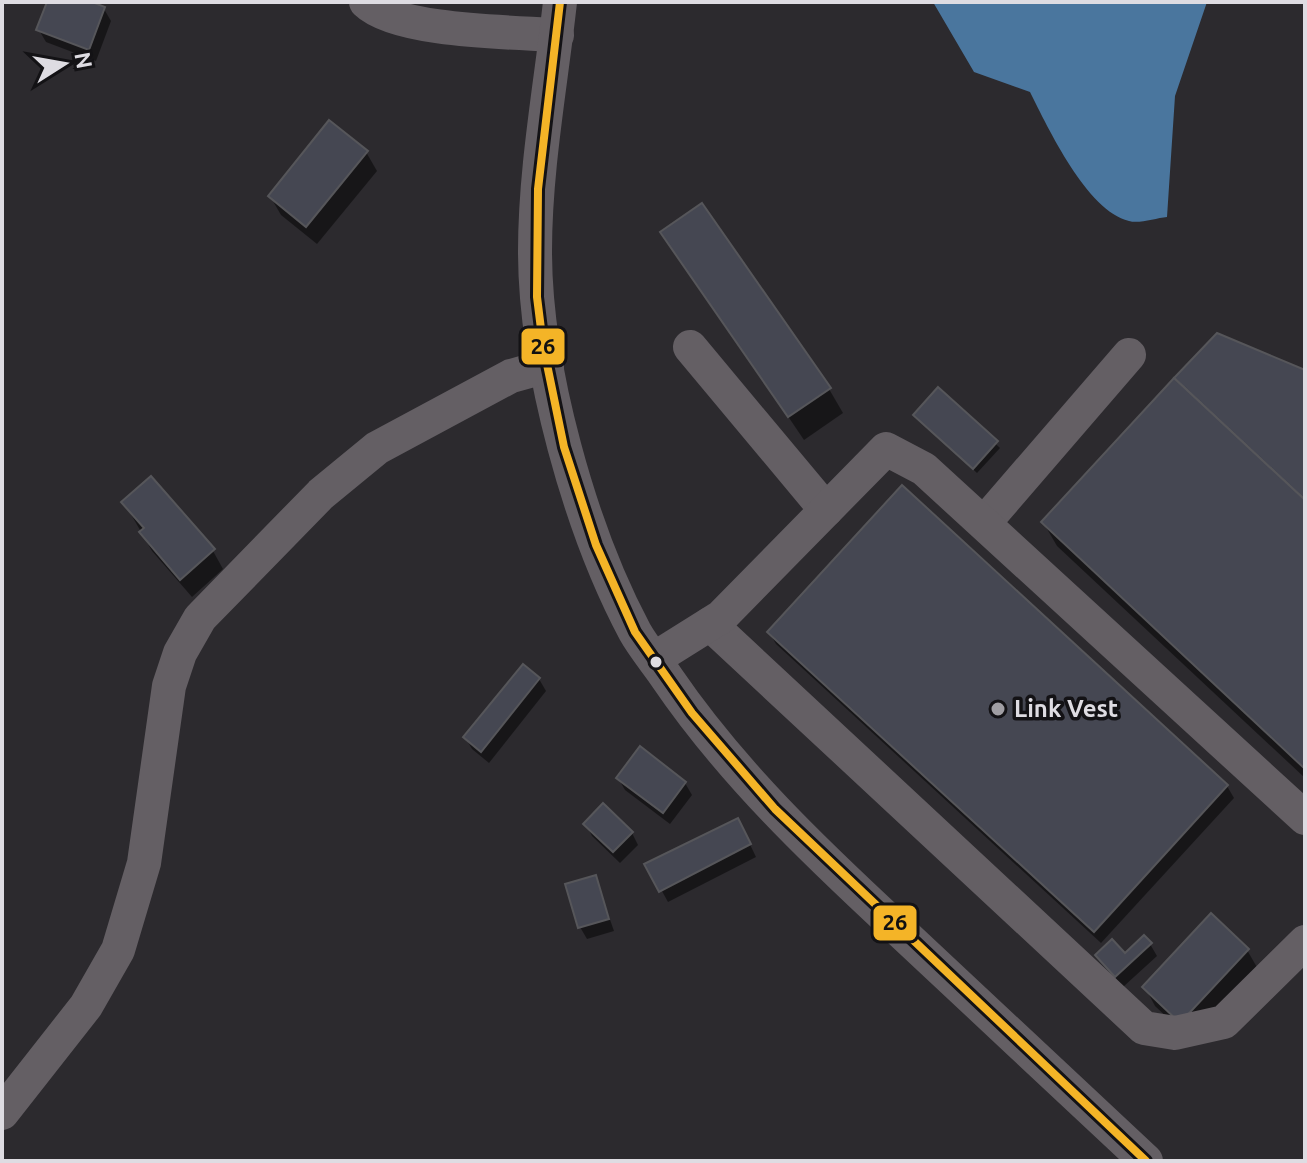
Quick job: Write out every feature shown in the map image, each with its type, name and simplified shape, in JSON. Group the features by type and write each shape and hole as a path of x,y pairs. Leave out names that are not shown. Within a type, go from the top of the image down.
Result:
{"street":[{"path":"371,7 435,26 559,18 538,183 535,253 547,366 569,460 599,550 636,633 737,769 820,857 1146,1161"},
{"path":"690,347 826,510"},
{"path":"984,523 1129,355"},
{"path":"2,1113 86,1006 118,950 144,863 169,686 180,653 200,618 321,494 377,448 511,376 547,366"},
{"path":"654,659 710,624 886,449 924,469 1305,818"},
{"path":"710,624 1144,1028 1175,1033 1224,1022 1305,942"}],"water":[{"path":"933,2 1207,2 1175,96 1167,217 1133,222 1113,214 1098,202 1070,166 1030,92 974,72"}],"building":[{"path":"47,2 92,2 105,7 89,50 36,30"},
{"path":"329,120 368,151 306,227 268,196"},
{"path":"702,203 831,388 788,417 660,232"},
{"path":"1217,333 1305,370 1305,500 1174,378"},
{"path":"1174,378 1305,500 1305,769 1041,522"},
{"path":"938,387 998,441 973,469 913,415"},
{"path":"151,476 215,549 180,580 139,532 144,528 121,502"},
{"name":"Link Vest","path":"902,485 1228,785 1094,932 767,632"},
{"path":"523,664 540,678 481,752 463,737"},
{"path":"640,746 686,782 663,813 616,778"},
{"path":"603,803 633,832 613,852 583,824"},
{"path":"738,818 751,844 659,892 644,864"},
{"path":"596,875 609,919 578,928 565,884"},
{"path":"1211,913 1249,949 1180,1023 1142,987"},
{"path":"1144,935 1152,943 1115,977 1095,955 1112,939 1125,953"}],"transit line":[{"name":"26","path":"560,2 538,189 537,297 543,345 564,447 596,545 635,632 692,713 775,809 1146,1161"}],"place":[{"name":"Link Vest","path":"998,709"}]}
